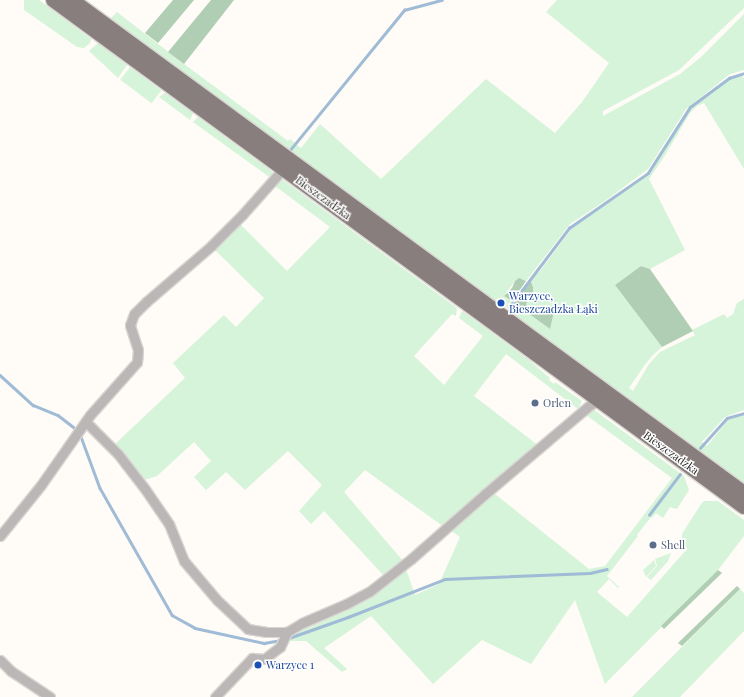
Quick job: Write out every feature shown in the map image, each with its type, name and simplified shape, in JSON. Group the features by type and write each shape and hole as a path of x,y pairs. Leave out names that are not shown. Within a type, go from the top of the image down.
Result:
{"main road":[{"name":"Bieszczadzka","path":"53,0 594,400 744,507"},
{"name":"Bieszczadzka","path":"72,0 744,493"}],"street":[{"path":"0,536 41,485 97,406 136,362 138,350 130,325 134,314 211,246 242,215 283,169"},
{"name":"Bieszczadzka","path":"586,377 593,386 594,400 604,398 620,402"},
{"path":"84,425 118,454 145,489 169,524 184,561 218,600 248,629 286,633 302,623 346,604 369,592 412,559 594,400"},
{"path":"215,697 252,658 264,658 280,647 286,633"},
{"path":"0,660 11,671 50,697"}],"green space":[{"path":"24,0 39,0 91,39 90,43 84,48 77,47 24,10"},
{"path":"173,0 194,0 158,43 145,33"},
{"path":"211,0 234,0 184,64 168,52"},
{"path":"557,0 744,0 744,8 679,70 603,111 603,116 680,74 701,57 744,14 744,70 730,74 686,109 648,169 605,201 570,224 526,281 522,279 515,281 504,296 550,329 545,306 529,307 526,304 533,294 533,287 530,279 540,271 572,228 650,174 691,107 732,78 741,75 744,78 744,169 704,103 697,106 690,113 649,179 685,250 650,269 641,266 615,285 662,347 652,356 629,388 633,391 649,364 660,352 695,335 692,330 724,314 727,318 733,314 737,303 744,299 744,410 725,417 702,442 707,446 728,420 744,415 744,485 627,399 625,395 623,396 525,324 501,302 499,304 488,297 446,266 444,261 441,262 214,96 215,94 211,93 110,19 117,12 288,141 290,139 301,148 320,124 381,179 486,79 555,133 582,102 609,63 546,12"},
{"path":"98,43 127,65 118,78 89,51"},
{"path":"130,67 161,90 152,103 120,80"},
{"path":"165,93 193,113 190,120 159,97"},
{"path":"198,117 275,175 272,179 193,122"},
{"path":"279,177 457,308 456,316 452,314 414,356 444,385 483,336 459,318 462,311 529,360 550,378 549,380 554,384 555,382 582,401 578,409 506,354 474,396 539,446 444,527 365,470 344,492 404,562 385,577 324,511 311,524 299,511 322,485 288,451 245,490 226,472 206,490 194,477 211,461 194,442 157,476 144,480 113,446 185,378 173,363 224,315 236,327 264,298 213,248 239,223 287,271 330,227 275,186 270,191 268,190"},
{"path":"641,266 650,269 693,331 662,347 615,285"},
{"path":"519,278 526,281 512,301 504,296"},
{"path":"530,279 533,287 533,294 526,304 529,307 551,307 554,311 550,329 514,303"},
{"path":"593,409 684,476 689,490 677,509 670,507 663,518 656,513 652,518 651,517 607,576 619,587 618,588 609,579 597,592 627,617 687,549 682,542 682,534 704,501 718,501 744,520 744,536 718,570 605,684 575,600 531,664 482,640 433,684 371,616 324,648 347,669 342,672 306,641 290,641 297,630 367,597 406,569 415,595 439,584 460,537 450,530 492,493 589,569 605,566 672,478 586,415"},
{"path":"671,553 668,561 651,580 647,577 657,566 655,559"},
{"path":"654,560 656,566 646,577 643,570"},
{"path":"718,570 722,573 664,629 661,626"},
{"path":"737,586 740,589 682,646 678,643"},
{"path":"740,589 744,593 744,631 680,697 632,697"}],"waterway":[{"path":"290,150 404,10 442,0"},
{"path":"510,306 569,228 648,173 690,107 729,78 744,73"},
{"path":"0,375 33,405 58,415 77,430"},
{"path":"700,448 727,418 744,413"},
{"path":"80,434 100,488 172,615 195,628 264,643 281,640"},
{"path":"649,515 680,474"},
{"path":"286,639 348,617 445,579 590,573 607,569"}],"place":[{"name":"Warzyce, Bieszczadzka Łąki","path":"501,303"},
{"name":"Orlen","path":"535,403"},
{"name":"Shell","path":"653,545"},
{"name":"Warzyce 1","path":"258,665"}]}
